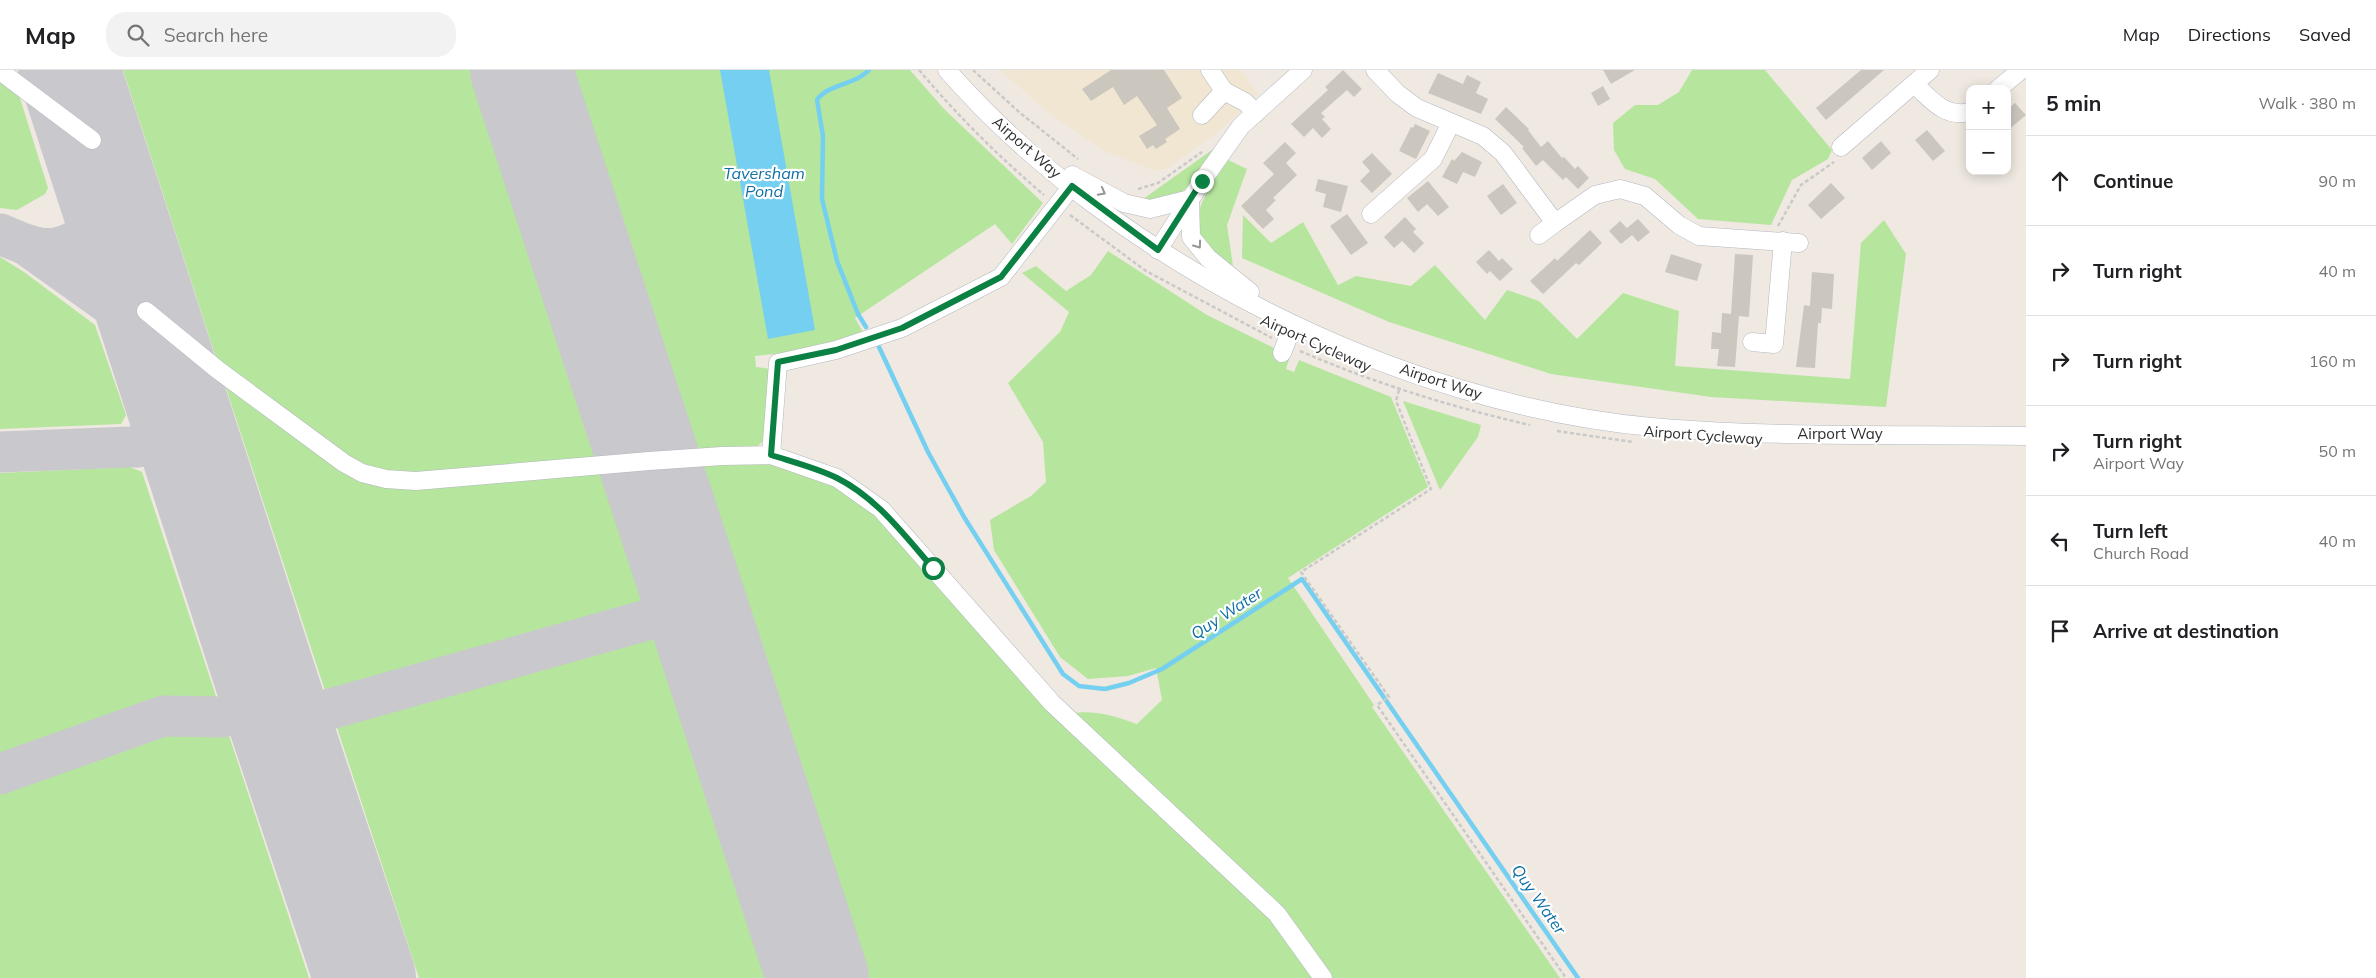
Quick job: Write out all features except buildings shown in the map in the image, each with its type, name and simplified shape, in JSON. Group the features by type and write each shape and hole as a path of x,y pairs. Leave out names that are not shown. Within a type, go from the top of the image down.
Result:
{"street":[{"name":"Airport Way","path":"947,70 1029,152 1158,250 1293,326 1415,374 1466,391 1555,413 1651,427 1759,432 2026,436"},
{"path":"1210,70 1224,91 1246,102 1256,113"},
{"path":"1158,250 1190,199 1241,126 1303,70"},
{"path":"1375,70 1398,94 1417,108 1483,136 1503,153 1554,223"},
{"path":"1839,153 1930,70"},
{"path":"2003,85 2021,70"},
{"path":"0,71 92,140"},
{"path":"1914,84 1945,111 1960,114 1966,113"},
{"path":"1202,115 1224,91"},
{"path":"1371,214 1433,159 1450,123"},
{"path":"1029,152 1124,203 1150,209 1190,199"},
{"path":"771,455 778,362 836,350 902,328 1001,277 1072,186"},
{"path":"1539,235 1596,195 1620,189 1645,196 1679,225 1699,236 1784,242 1774,344 1752,342"},
{"path":"1190,199 1191,236 1208,258 1293,326 1284,349"},
{"path":"146,311 218,370 326,452 362,473 386,479 416,482 649,461 771,455 837,478 881,509 1052,702 1277,914 1323,978"}],"path":[{"name":"Airport Cycleway","path":"918,70 943,99 1011,167 1057,205 1146,271 1284,349 1399,390 1460,409 1532,425"},
{"path":"973,70 1019,112 1081,161"},
{"path":"1129,188 1139,189 1158,182 1208,147"},
{"path":"1784,242 1801,185 1823,172 1839,153"},
{"path":"1399,390 1396,401 1431,489 1301,572 1389,697 1377,705 1566,978"},
{"name":"Airport Cycleway","path":"1550,429 1577,435 1640,443"}],"shaded area":[{"path":"1000,70 1241,70 1258,95 1215,134 1168,168 1156,171 1106,152 1050,114"}],"green space":[{"path":"123,70 910,70 944,109 1043,203 1012,244 995,224 855,318 864,334 803,351 755,356 756,367 771,369 765,439 756,448 400,475 355,464 218,364"},
{"path":"1692,70 1765,70 1832,150 1828,159 1792,180 1771,225 1698,219 1655,179 1625,169 1614,150 1613,123 1635,105 1658,105 1679,92"},
{"path":"0,79 19,95 48,188 45,194 17,210 0,208"},
{"path":"1219,145 1195,179 1180,193 1162,201 1143,199"},
{"path":"1228,160 1247,169 1227,225 1233,266 1208,248 1201,237 1198,225 1202,202"},
{"path":"1243,215 1271,243 1303,222 1338,285 1356,276 1411,286 1435,265 1485,320 1507,290 1539,301 1577,339 1623,293 1679,311 1675,366 1850,379 1861,243 1884,220 1906,254 1886,407 1711,397 1551,374 1389,322 1242,258"},
{"path":"1108,251 1207,315 1290,356 1286,369 1294,372 1299,360 1391,397 1428,487 1288,578 1374,705 1372,707 1560,978 1328,978 1069,714 1095,713 1137,724 1162,700 1156,668 1128,676 1088,679 1060,657 994,550 990,520 1031,496 1046,482 1043,442 1008,383 1060,332 1069,312 1022,273 1036,266 1066,291 1091,275"},
{"path":"0,257 24,272 95,325 126,415 121,424 0,429"},
{"path":"223,379 359,476 699,462 785,464 859,496 1033,689 1268,910 1318,978 419,978"},
{"path":"1403,401 1481,425 1478,437 1440,490"},
{"path":"130,467 142,472 309,978 0,978 0,473"}],"water":[{"name":"Taversham Pond","path":"720,70 769,70 815,330 768,339"}],"waterway":[{"name":"Quy Water","path":"866,327 858,314 837,261 822,199 823,136 817,100 828,91 857,79 869,70"},
{"name":"Quy Water","path":"879,347 928,452 964,517 1063,674 1079,686 1105,689 1129,683 1162,669 1302,579 1578,978"}],"taxiway":[{"path":"0,234 25,244 40,248 50,248 61,247 71,243 88,232 100,215 104,199 104,186 97,155"},
{"path":"28,246 147,331 157,343"},
{"path":"137,447 156,435 167,422 171,406 170,383"},
{"path":"0,452 156,446 172,449 183,454 201,476"},
{"path":"280,723 697,606"},
{"path":"0,774 163,716 223,717"}],"runway":[{"path":"69,70 280,723 365,978"},
{"path":"521,70 818,978"}],"route":[{"path":"933,568 881,509 859,492 837,478 771,455 778,362 836,350 902,328 1001,277 1072,186 1158,250 1202,181"}]}
